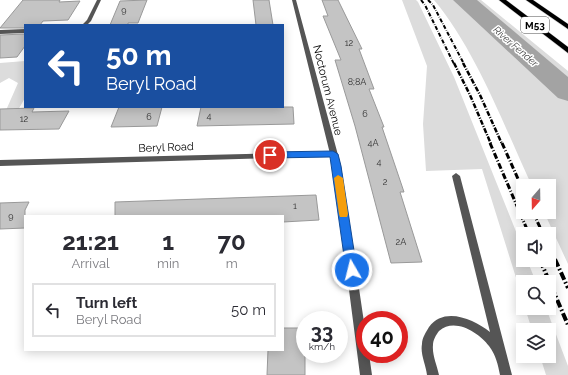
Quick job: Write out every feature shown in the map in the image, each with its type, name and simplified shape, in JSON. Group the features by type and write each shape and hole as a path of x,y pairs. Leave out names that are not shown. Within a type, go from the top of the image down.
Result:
{"highway":[{"name":"M53","path":"502,0 568,51"},
{"name":"M53","path":"529,0 568,27"}],"street":[{"path":"85,24 89,21 99,0"},
{"name":"Noctorum Avenue","path":"294,0 337,166 366,375"},
{"path":"0,32 24,30"},
{"name":"Beryl Road","path":"0,163 333,154"},
{"path":"456,176 506,375"},
{"path":"433,375 428,355 427,343 431,333 438,326 447,322 459,322 471,325 483,332 501,353"}],"shaded area":[{"path":"402,0 416,0 418,2 454,77 516,232 516,267 530,267 533,275 516,275 516,278 482,169 426,171 423,124 427,66"},
{"path":"434,0 481,0 568,71 568,264 556,238 556,227 551,227 547,219 556,219 556,179 529,179 476,65 449,20"},
{"path":"24,61 24,100 18,110 4,119 18,83 9,78 0,83 0,63"},
{"path":"527,315 549,315 552,323 530,323"},
{"path":"556,334 568,366 568,375 546,375 542,363 556,363"}],"building":[{"path":"23,0 60,0 59,2 80,1 68,20 43,21 41,24 24,24 24,28 0,28"},
{"path":"147,0 138,23 110,24 120,1"},
{"path":"253,0 269,0 273,24 256,24"},
{"path":"322,0 338,0 362,49 359,49 374,89 369,89 384,127 382,127 404,192 400,192 422,262 391,263 355,126 335,60 341,60 323,16 328,16"},
{"path":"24,34 24,47 17,57 0,58 0,35"},
{"path":"293,107 294,124 197,126 201,108"},
{"path":"34,108 32,112 69,111 59,129 0,130 0,109"},
{"path":"119,108 162,108 157,126 111,127"},
{"path":"316,195 319,220 284,222 284,215 115,215 115,202"},
{"path":"29,202 24,215 24,228 0,229 0,203"},
{"path":"284,328 296,328 296,363 305,363 305,375 267,375 268,351 284,351"}],"waterway":[{"name":"River Fender","path":"464,0 568,92"}],"railway":[{"path":"421,0 425,5 454,64"},
{"path":"428,0 433,5 464,64"},
{"path":"454,63 470,95 491,144"},
{"path":"463,63 480,95 502,144"},
{"path":"490,143 526,227"},
{"path":"502,143 518,179"},
{"path":"536,219 540,227"},
{"path":"556,261 568,288"},
{"path":"543,267 568,325"}],"slow traffic":[{"path":"338,178 343,214"}],"route":[{"path":"270,155 333,154 337,166 352,270"}]}
